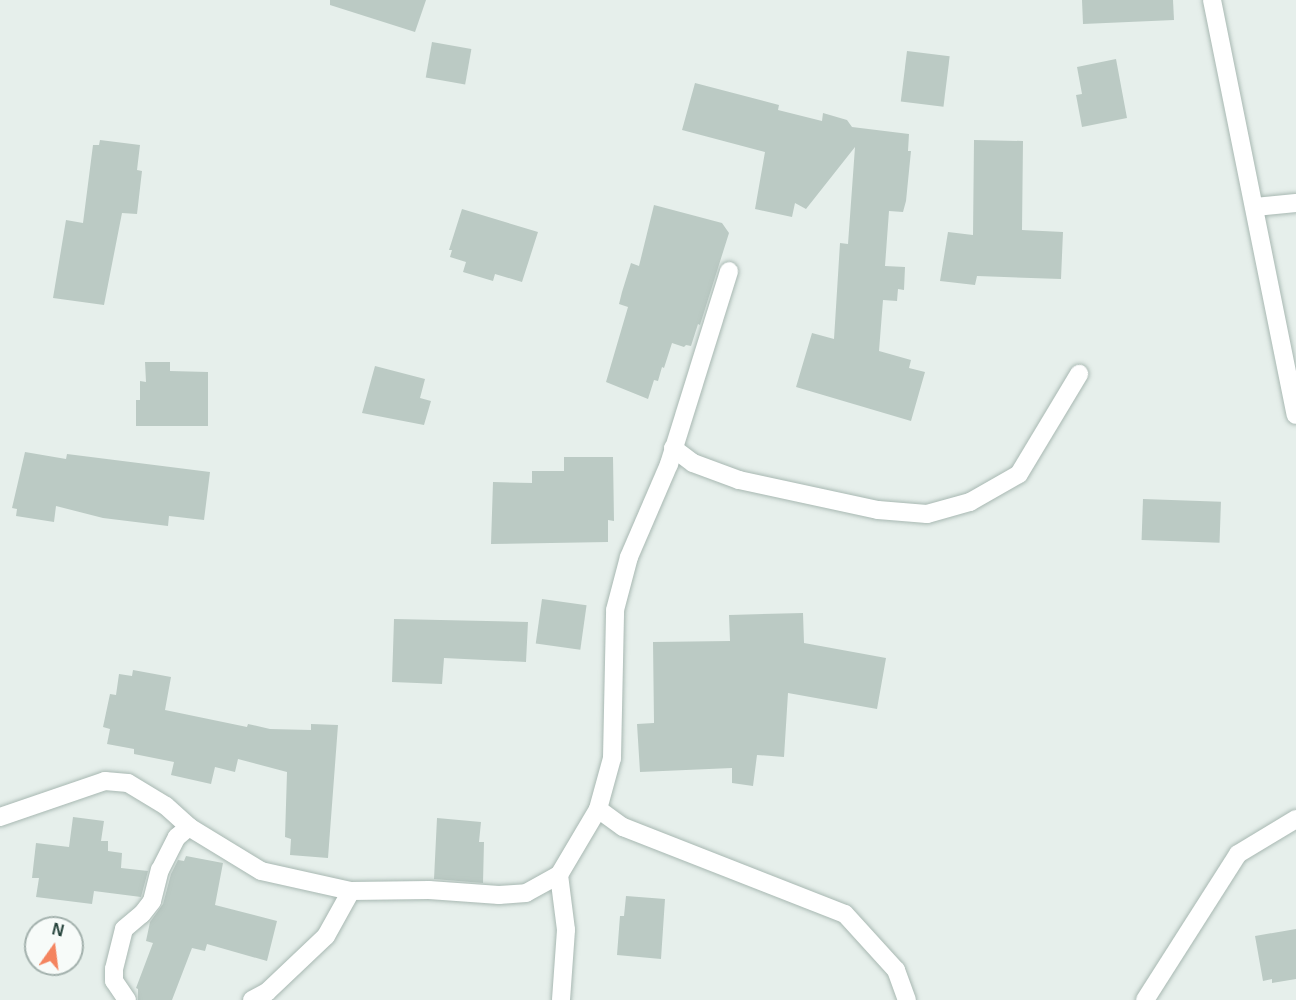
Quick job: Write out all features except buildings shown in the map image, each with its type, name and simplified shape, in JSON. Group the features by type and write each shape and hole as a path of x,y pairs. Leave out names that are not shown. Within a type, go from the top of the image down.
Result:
{"street":[{"path":"1212,0 1296,416"},
{"path":"1255,207 1296,203"},
{"path":"0,818 105,781 128,783 166,806 189,827 261,872 351,891 429,890 508,894 526,893 559,875 598,809 612,758 615,610 629,557 673,448 729,271"},
{"path":"673,448 693,463 739,480 878,510 927,514 970,502 1019,474 1078,374"},
{"path":"598,809 623,827 845,914 896,970 907,1000"},
{"path":"1145,1000 1238,854 1296,819"},
{"path":"127,1000 114,981 114,969 123,929 142,914 152,901 160,870 177,837 189,827"},
{"path":"559,875 566,930 561,1000"},
{"path":"252,1000 267,992 326,936 351,891"}]}
